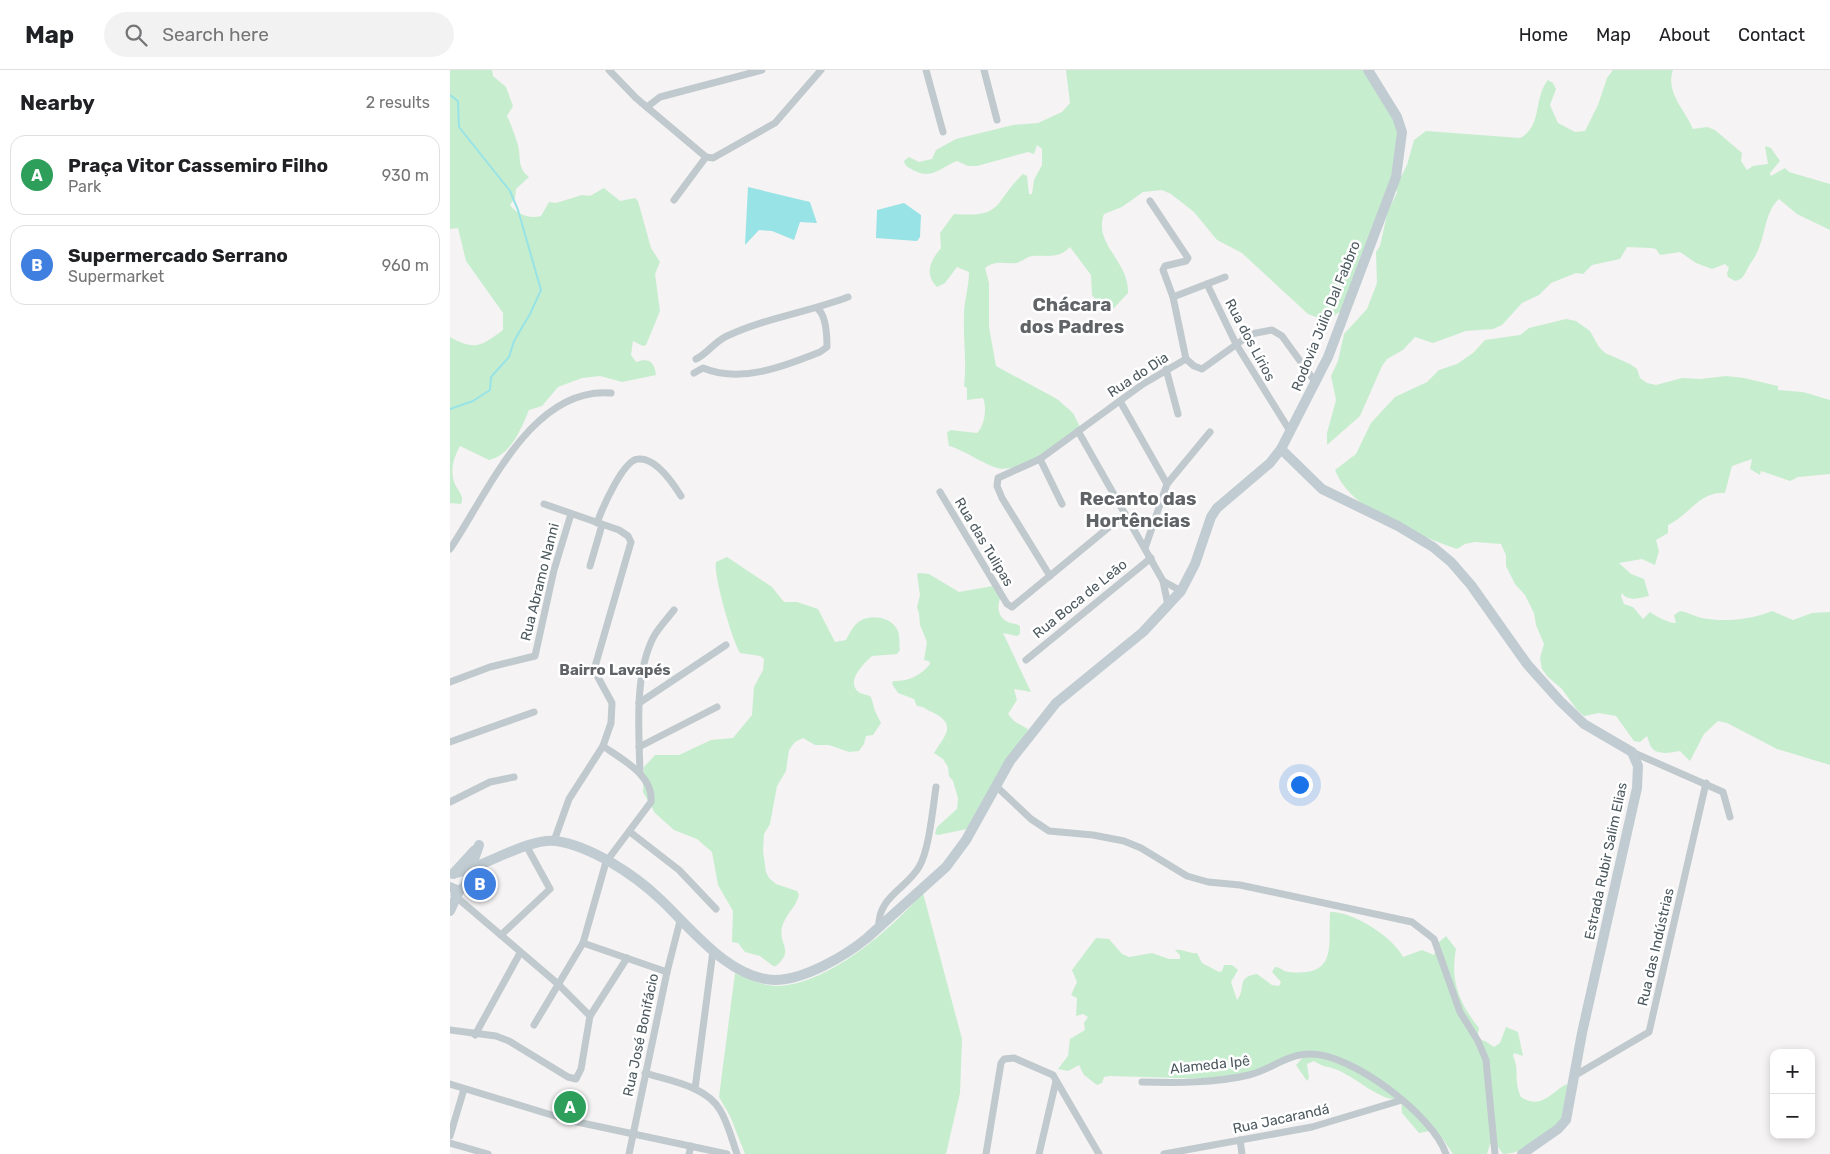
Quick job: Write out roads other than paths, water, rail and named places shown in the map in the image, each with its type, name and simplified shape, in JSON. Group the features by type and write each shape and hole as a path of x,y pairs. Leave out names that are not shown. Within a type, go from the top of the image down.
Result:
{"main road":[{"name":"Rodovia Júlio Dal Fabbro","path":"554,841 583,849 652,892 713,951 761,978 789,979 822,966 854,948 946,867 966,840 1016,753 1056,703 1128,645 1181,591 1195,564 1211,517 1217,508 1270,463 1281,449 1316,383 1328,357 1391,195 1401,155 1402,132 1397,117 1368,71"},
{"path":"1281,449 1322,489 1398,526 1433,547 1451,562 1471,585 1527,664 1560,701 1584,724 1632,752"},
{"name":"Estrada Rubir Salim Elias","path":"1522,1154 1563,1125 1637,788 1638,766 1632,752"},
{"path":"452,875 469,871 536,843 554,841"},
{"path":"452,875 479,846 469,871 458,888"},
{"path":"458,888 500,858"},
{"path":"450,911 462,875 452,875"}],"street":[{"path":"609,70 646,107 706,157 720,156 775,123 821,70"},
{"path":"646,107 660,97 762,70"},
{"path":"811,70 814,78"},
{"path":"926,70 943,132"},
{"path":"984,70 997,120"},
{"path":"674,200 706,157"},
{"name":"Rua do Dia","path":"1050,576 1002,498 996,482 1001,476 1040,459 1166,369 1186,360 1173,297 1164,268 1186,261 1188,258 1150,201"},
{"path":"1173,297 1225,277"},
{"name":"Rua dos Lírios","path":"1207,284 1236,344 1290,431"},
{"path":"696,359 712,344 728,336 803,310 818,309 848,297"},
{"path":"694,373 703,368 710,371 742,374 763,372 820,352 827,347 827,342 822,313 818,309"},
{"path":"1186,360 1202,369 1251,334 1260,331 1278,332 1316,383"},
{"path":"1166,369 1178,414"},
{"path":"450,550 517,446 534,425 553,410 576,397 596,392 611,393"},
{"path":"1120,401 1167,484"},
{"path":"1078,431 1163,581 1168,605"},
{"path":"1145,548 1167,484 1210,432"},
{"path":"590,566 599,524 623,471 635,460 640,458 650,462 671,480 681,496"},
{"path":"1040,459 1062,504"},
{"name":"Rua das Tulipas","path":"940,492 1007,604 1014,606 1050,576"},
{"path":"544,504 628,536 630,547 594,670 612,703 612,723 603,746 572,793 554,841"},
{"name":"Rua Abramo Nanni","path":"450,682 490,667 534,656 554,570 571,514"},
{"path":"1050,576 1125,514"},
{"name":"Rua Boca de Leão","path":"1026,660 1151,558"},
{"path":"1163,581 1181,591"},
{"path":"534,1025 583,943 606,862 651,802 650,793 640,773 640,685 650,643 674,610"},
{"path":"639,703 726,645"},
{"path":"639,747 717,707"},
{"path":"450,742 534,712"},
{"path":"603,746 640,773"},
{"path":"1632,752 1723,792 1730,817"},
{"path":"450,801 490,782 514,777"},
{"name":"Rua das Indústrias","path":"1574,1076 1649,1032 1706,783"},
{"path":"996,786 1031,819 1049,831 1093,835 1124,841 1141,848 1187,876 1208,882 1240,885 1412,922 1425,931 1434,939 1460,1012 1478,1041 1486,1060 1495,1154"},
{"path":"880,927 879,916 885,902 919,867 927,838 936,787"},
{"path":"630,832 678,870 716,909"},
{"path":"501,935 550,889 527,847"},
{"path":"458,888 501,935 558,984 590,1016"},
{"name":"Rua José Bonifácio","path":"629,1154 645,1072 680,921"},
{"path":"583,943 667,972"},
{"path":"695,1090 713,951"},
{"path":"475,1034 520,953"},
{"path":"450,1030 496,1036 508,1041 568,1077 576,1079 581,1069 590,1016 627,958"},
{"name":"Alameda Ipê","path":"1142,1082 1175,1082 1247,1075 1294,1056 1309,1054 1329,1056 1352,1065 1402,1100 1438,1138 1446,1154"},
{"path":"986,1154 1001,1063 1004,1059 1014,1058 1053,1075 1099,1154"},
{"path":"645,1072 695,1090 711,1099 720,1111 737,1154"},
{"path":"1039,1154 1056,1081"},
{"path":"450,1084 518,1106 634,1135 727,1154"},
{"path":"450,1136 464,1089"},
{"name":"Rua Jacarandá","path":"1164,1154 1312,1127 1402,1100"},
{"path":"1240,1140 1242,1154"},
{"path":"450,1143 488,1154"},
{"path":"689,1154 691,1146"}],"water":[{"path":"748,187 810,202 817,223 800,222 794,240 772,231 759,230 745,245"},
{"path":"904,203 921,215 920,237 917,241 876,238 877,210"}],"waterway":[{"path":"450,95 458,101 459,127 510,191 518,210 541,290 530,314 514,341 509,357 491,377 490,390 473,401 450,409"}],"place":[{"name":"Supermercado Serrano","path":"480,884"},
{"name":"Praça Vitor Cassemiro Filho","path":"570,1107"}],"district":[{"name":"Chácara dos Padres","path":"1072,315"},
{"name":"Recanto das Hortências","path":"1138,509"},
{"name":"Bairro Lavapés","path":"615,670"}]}
